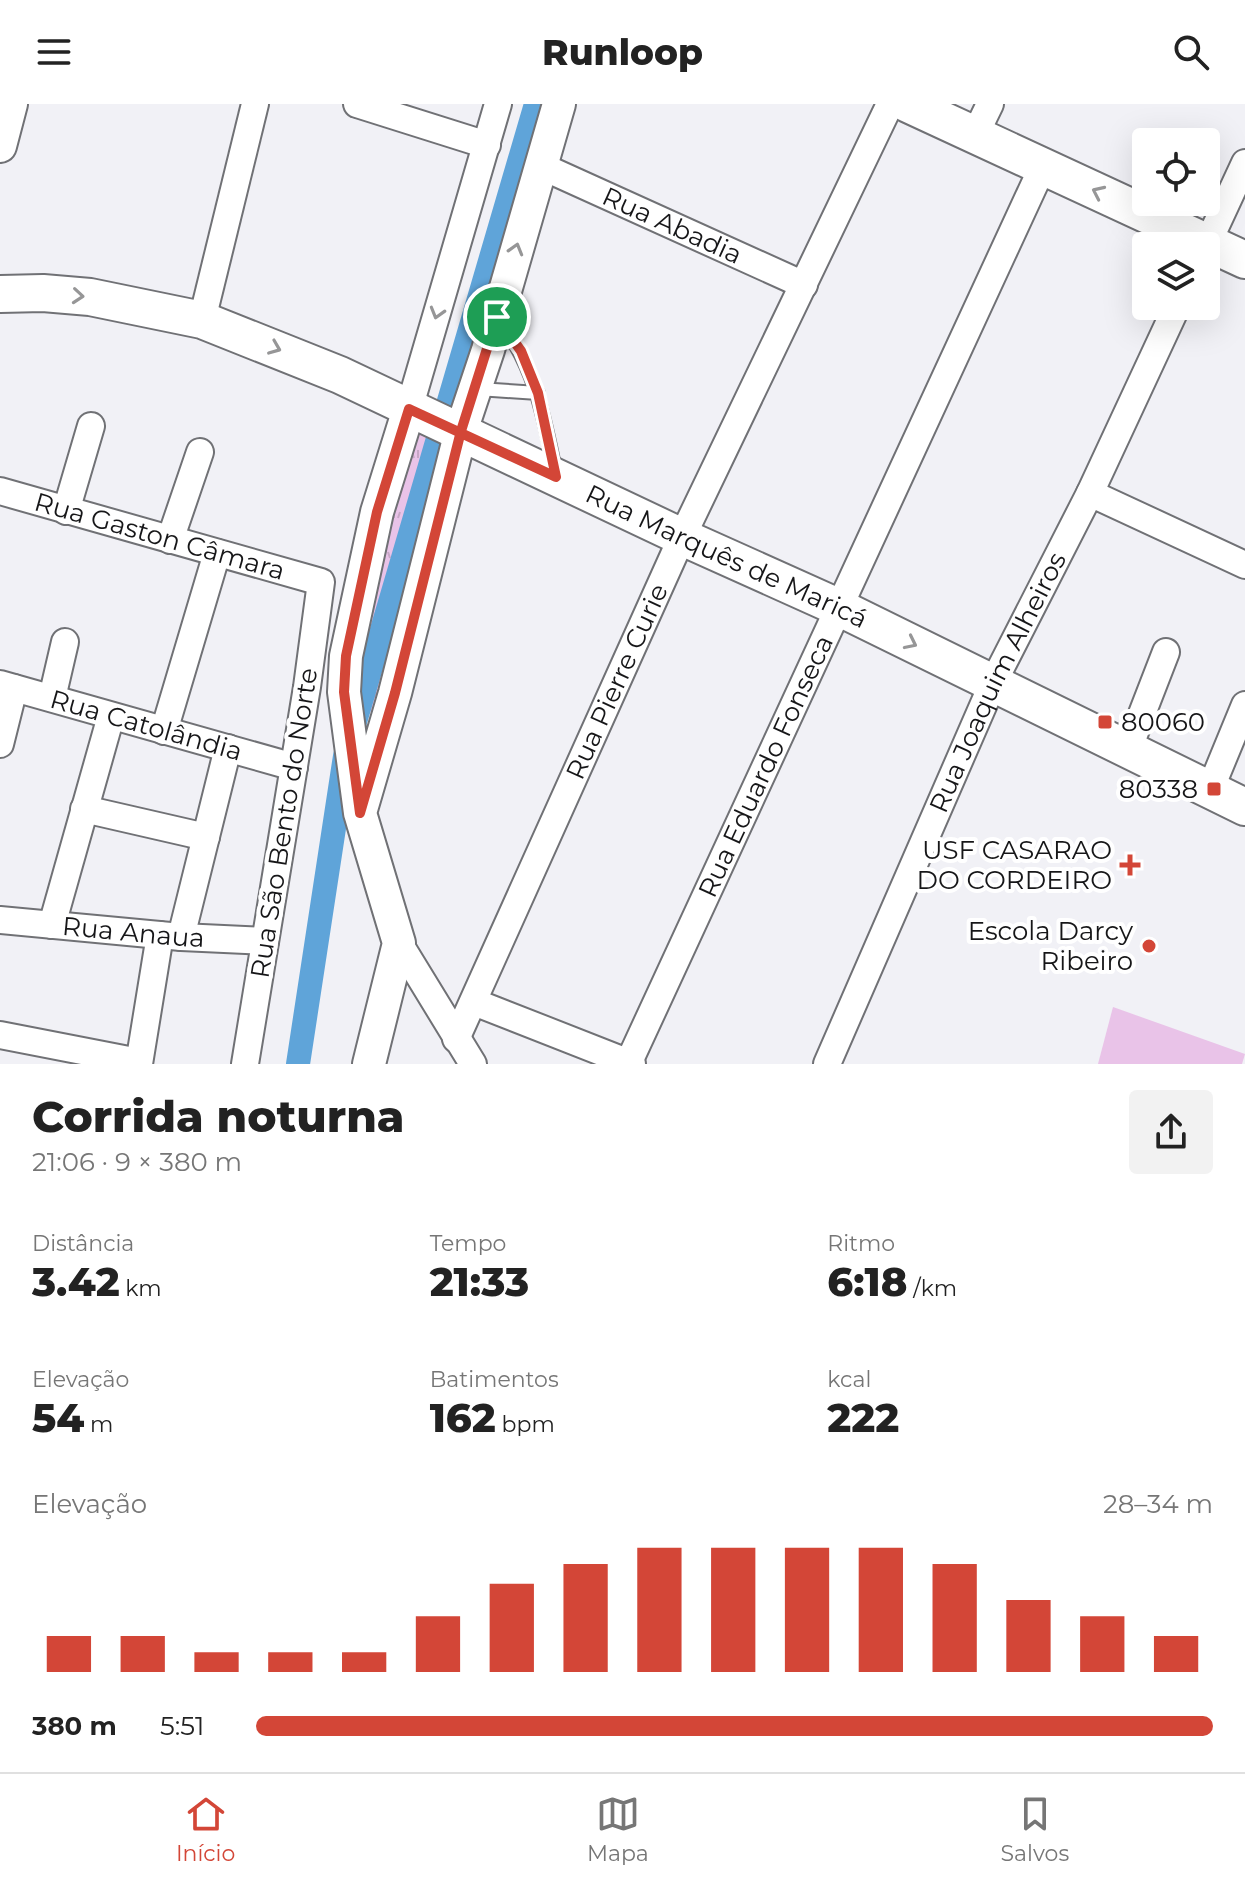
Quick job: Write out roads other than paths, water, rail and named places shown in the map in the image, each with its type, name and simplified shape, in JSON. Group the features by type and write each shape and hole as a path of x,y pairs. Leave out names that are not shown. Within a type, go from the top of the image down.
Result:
{"main road":[{"path":"908,104 982,120 1043,166 1180,232"},
{"path":"1220,250 1245,260"},
{"name":"Rua Marquês de Maricá","path":"0,294 43,293 90,297 202,320 340,375 840,608 1245,807"}],"street":[{"path":"0,146 11,104"},
{"path":"202,320 255,104"},
{"path":"357,104 487,145"},
{"path":"473,1064 399,943 361,819 356,763 344,692 346,656 377,512 411,410 498,104"},
{"path":"356,763 395,693 459,430 475,389 559,104"},
{"name":"Rua Pierre Curie","path":"456,1039 682,537 890,104"},
{"path":"1213,232 1245,163"},
{"name":"Rua Abadia","path":"541,166 804,285"},
{"name":"Rua Eduardo Fonseca","path":"629,1063 1043,166"},
{"name":"Rua Joaquim Alheiros","path":"827,1064 993,683 1090,493 1170,320"},
{"path":"66,511 91,426"},
{"path":"170,540 200,452"},
{"name":"Rua Gaston Câmara","path":"0,491 321,582"},
{"path":"1090,493 1245,565"},
{"path":"164,731 217,553"},
{"name":"Rua São Bento do Norte","path":"245,1064 321,582"},
{"path":"52,698 65,642"},
{"path":"1128,750 1166,652"},
{"path":"0,744 7,686"},
{"name":"Rua Catolândia","path":"7,686 294,767"},
{"path":"1210,790 1245,705"},
{"path":"52,925 111,716"},
{"path":"0,1035 139,1063 171,936 206,837 228,748"},
{"path":"84,809 206,837"},
{"name":"Rua Anaua","path":"0,923 265,941"},
{"path":"369,1064 399,943"},
{"path":"474,1002 629,1063"}],"lane":[{"path":"497,317 521,351 538,393 556,477"},
{"path":"475,389 538,393"}],"waterway":[{"path":"298,1064 345,756 536,104"}],"place":[{"name":"80060","path":"1105,722"},
{"name":"80338","path":"1214,789"},
{"name":"USF CASARAO DO CORDEIRO","path":"1130,865"},
{"name":"Escola Darcy Ribeiro","path":"1149,946"}]}
